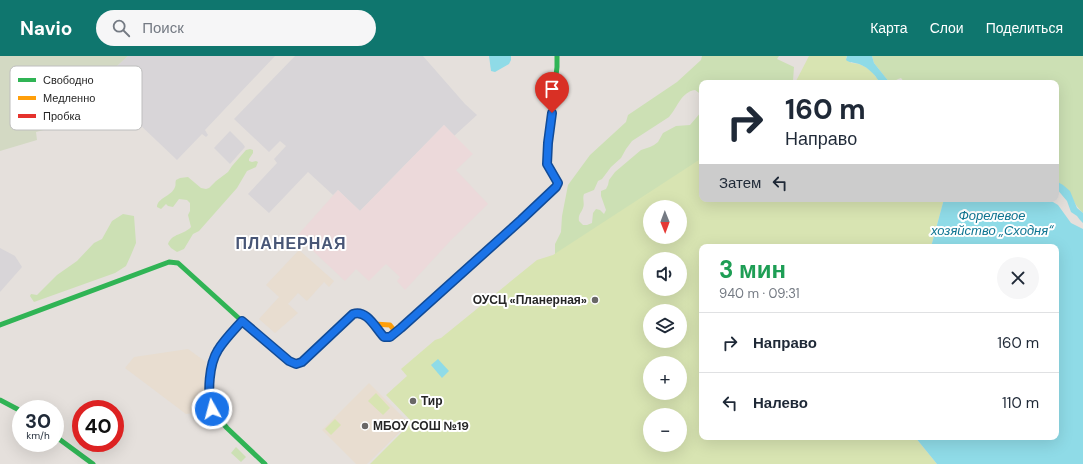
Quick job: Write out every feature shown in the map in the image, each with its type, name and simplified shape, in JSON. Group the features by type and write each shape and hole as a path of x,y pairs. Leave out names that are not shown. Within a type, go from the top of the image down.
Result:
{"street":[{"path":"0,325 169,262 178,263 242,321 289,361 296,364 302,362 353,314 359,313 374,324 386,338 392,336 556,187 558,183 547,164 557,56"},
{"path":"242,321 215,354 209,388 210,403 212,409 222,422 265,464"},
{"path":"374,324 388,324 396,329 401,328"},
{"path":"392,336 394,332 393,328"},
{"path":"0,400 12,407"},
{"path":"64,443 93,464"}],"shaded area":[{"path":"128,56 275,56 205,130 208,135 206,137 202,134 177,160 142,127 142,66 117,66"},
{"path":"295,56 423,56 465,104 477,115 454,136 444,125 360,211 338,190 333,195 308,172 269,213 248,194 277,163 274,159 286,146 280,141 269,152 234,119"},
{"path":"444,125 473,154 456,170 488,204 451,240 405,290 397,281 400,277 386,264 369,281 356,269 345,281 297,236 338,190 360,211"},
{"path":"230,131 245,147 230,164 214,148"},
{"path":"0,248 15,256 22,267 0,292"},
{"path":"299,250 334,281 329,287 324,282 307,301 298,293 288,304 298,313 275,333 259,319 279,297 266,285"},
{"path":"188,349 206,362 207,404 201,412 186,414 125,368 134,357"},
{"name":"МБОУ СОШ №19","path":"369,383 409,423 367,464 356,464 322,430"}],"green space":[{"path":"0,56 128,56 117,66 10,66 10,130 44,130 36,132 37,140 0,151"},
{"path":"702,56 779,56 777,59 794,67 793,80 699,80 699,93 695,90 690,91 680,100 669,117 632,141 621,158 611,167 602,179 598,181 594,190 584,194 584,206 579,216 579,221 583,225 592,223 593,213 596,209 600,210 604,214 606,210 601,196 601,191 606,189 609,180 615,172 641,150 658,142 663,133 676,126 690,125 699,114 699,169 659,200 643,200 643,211 555,259 555,244 561,232 562,216 568,185 590,155 626,122 628,115 677,82 701,60"},
{"path":"809,56 847,56 846,58 851,63 864,66 875,75 878,80 797,80"},
{"path":"872,56 1083,56 1083,213 1065,188 1059,183 1059,80 903,80 901,78 896,80 887,80 874,63"},
{"path":"246,150 253,150 253,153 249,161 258,162 256,167 247,171 237,188 199,231 193,234 184,249 177,252 171,248 168,244 170,240 191,227 188,215 190,211 190,203 187,200 179,199 173,207 166,204 161,209 157,207 159,201 171,193 175,186 176,180 180,178 188,177 201,188 209,188 228,172"},
{"name":"ОУСЦ «Планерная»","path":"699,160 699,202 943,202 932,244 699,244 699,440 917,440 937,464 370,464 412,422 386,395 407,376 401,369 435,340 441,338 537,260 553,255"},
{"path":"123,214 134,216 136,243 126,266 115,273 34,302 30,296 31,294 37,295 57,275 77,261 94,243 102,239 112,221"},
{"path":"376,393 390,408 383,415 368,401"},
{"path":"335,419 341,425 331,435 325,429"},
{"path":"236,447 246,457 241,462 231,453"}],"water":[{"path":"489,56 511,56 511,60 509,64 495,72 491,71"},
{"path":"847,56 872,56 874,63 888,80 878,80 873,73 866,68 846,60"},
{"path":"1059,183 1070,191 1077,208 1083,213 1083,223 1071,212 1067,201 1059,192"},
{"name":"Форелевое хозяйство „Сходня“","path":"943,202 1053,202 1058,205 1071,223 1083,229 1083,464 937,464 917,440 1059,440 1059,244 932,244"},
{"path":"438,359 449,371 442,378 431,365"}],"traffic: fast":[{"path":"550,127 557,56"},
{"path":"0,325 169,262 178,263 243,322"},
{"path":"242,321 215,354 210,382 210,404 213,412 227,428 265,464"},
{"path":"0,400 12,406"},
{"path":"64,443 93,464"}],"traffic: slow":[{"path":"484,253 556,187 558,183 547,164 550,127"},
{"path":"243,322 282,356 296,364 302,362 353,314 363,315 375,325 384,337 390,337 393,334 394,330 390,325 374,324"}],"traffic: jam":[{"path":"393,335 484,253"}],"place":[{"name":"ОУСЦ «Планерная»","path":"595,300"},
{"name":"Тир","path":"413,401"},
{"name":"МБОУ СОШ №19","path":"365,426"}],"district":[{"name":"ПЛАНЕРНАЯ","path":"291,243"}],"route":[{"path":"212,409 209,388 215,354 242,321 272,348 289,361 296,364 302,362 353,314 359,313 362,315 374,324 386,338 390,337 401,328 556,187 558,183 547,164 552,113"}]}
